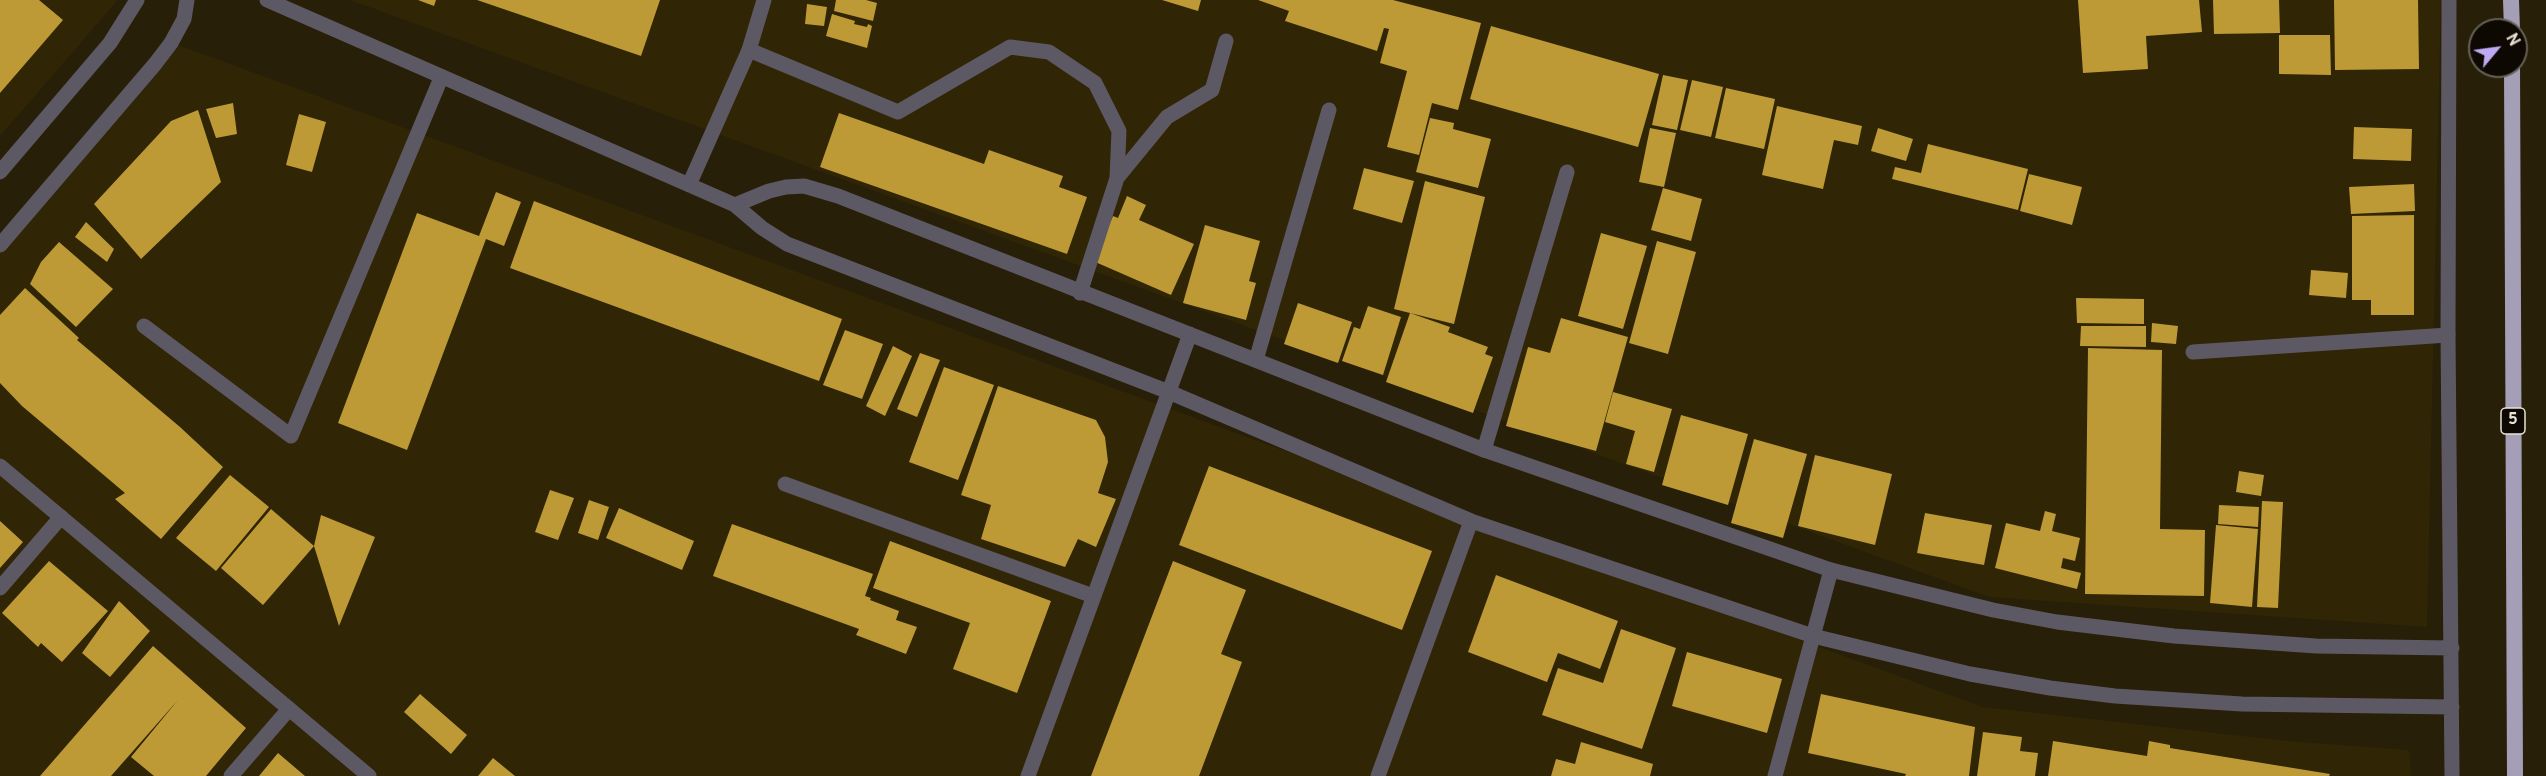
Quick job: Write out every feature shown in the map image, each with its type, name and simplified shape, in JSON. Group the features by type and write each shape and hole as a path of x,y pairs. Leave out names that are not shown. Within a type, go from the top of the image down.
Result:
{"highway":[{"path":"2511,0 2512,18"},
{"name":"5","path":"2512,78 2515,776"}],"street":[{"path":"0,172 110,43 137,0"},
{"path":"0,245 155,64 184,19 187,0"},
{"path":"267,0 735,205 762,228 787,244 1169,392 1471,521 1813,636 1970,674 2050,688 2115,696 2242,704 2452,707"},
{"path":"689,185 749,50 764,0"},
{"path":"2449,0 2448,335 2452,776"},
{"path":"1117,178 1167,117 1212,90 1226,41"},
{"path":"749,50 898,112 1010,47 1049,52 1095,83 1119,131 1117,178 1080,292"},
{"path":"144,326 291,436 441,78"},
{"path":"1256,360 1329,110"},
{"path":"1484,450 1567,172"},
{"path":"735,205 769,191 804,186 838,196 1484,450 1831,570 1982,607 2057,622 2174,636 2316,646 2452,648"},
{"path":"1028,776 1190,334"},
{"path":"2193,352 2448,335"},
{"path":"0,466 369,776"},
{"path":"785,484 1093,596"},
{"path":"0,588 61,517"},
{"path":"1378,776 1471,521"},
{"path":"1775,776 1831,570"},
{"path":"231,776 289,709"}],"shaded area":[{"path":"0,0 118,0 0,136"},
{"path":"350,0 2441,0 2427,627 1989,597"},
{"path":"173,43 1983,707 2287,741 2409,750 2411,776 0,776 0,249"}],"building":[{"path":"0,0 39,0 63,20 0,93"},
{"path":"418,0 436,0 434,6"},
{"path":"477,0 660,0 641,56"},
{"path":"836,0 866,0 877,3 873,21 834,11"},
{"path":"1162,0 1201,0 1198,11"},
{"path":"1258,0 1393,0 1481,23 1458,110 1432,103 1419,155 1387,147 1407,71 1380,63 1389,29 1384,28 1377,51 1285,21 1289,11"},
{"path":"2078,0 2199,0 2202,32 2146,36 2148,69 2083,73"},
{"path":"2213,0 2279,0 2280,33 2214,34"},
{"path":"2334,0 2418,0 2419,69 2335,70"},
{"path":"807,4 827,7 824,26 805,24"},
{"path":"832,14 855,21 854,24 872,26 867,48 826,36"},
{"path":"1491,26 1659,74 1638,147 1470,99"},
{"path":"2279,35 2330,35 2331,75 2279,74"},
{"path":"1663,75 1688,80 1677,130 1652,125"},
{"path":"1692,80 1723,87 1711,137 1680,130"},
{"path":"1726,88 1775,99 1764,149 1715,138"},
{"path":"233,103 237,134 216,138 206,109"},
{"path":"1777,106 1862,126 1858,145 1834,140 1823,189 1762,175"},
{"path":"198,110 221,182 141,259 94,204 171,121"},
{"path":"839,113 984,164 989,150 1063,176 1059,187 1087,197 1067,254 820,167"},
{"path":"299,114 326,122 312,172 286,165"},
{"path":"1430,118 1454,123 1453,129 1491,139 1478,188 1416,172"},
{"path":"2354,127 2412,129 2411,161 2353,159"},
{"path":"1650,128 1676,133 1664,187 1639,182"},
{"path":"1878,128 1913,139 1906,161 1871,151"},
{"path":"1928,144 2028,169 2018,210 1892,179 1895,167 1921,173"},
{"path":"1364,168 1414,181 1402,223 1353,209"},
{"path":"2029,174 2082,187 2072,225 2020,211"},
{"path":"1425,181 1485,197 1454,324 1394,309"},
{"path":"2414,184 2415,211 2351,214 2349,187"},
{"path":"1663,188 1702,199 1691,241 1651,230"},
{"path":"496,192 521,202 504,246 486,239 407,450 338,423 417,213 479,236"},
{"path":"1127,196 1146,205 1139,220 1194,244 1171,295 1093,261 1113,216 1118,218"},
{"path":"534,201 842,319 819,381 510,268"},
{"path":"2414,215 2414,315 2371,315 2371,300 2352,300 2352,216"},
{"path":"86,222 114,249 107,262 75,237"},
{"path":"1205,225 1260,241 1249,281 1256,283 1246,320 1183,303"},
{"path":"1601,233 1647,246 1623,329 1578,316"},
{"path":"1657,241 1696,252 1668,354 1629,343"},
{"path":"59,242 113,289 76,327 30,284 41,262"},
{"path":"2311,270 2348,273 2346,298 2309,295"},
{"path":"25,288 79,338 77,340 180,427 223,467 161,539 115,499 125,493 22,406 0,383 0,315"},
{"path":"2076,298 2144,299 2144,324 2077,323"},
{"path":"1298,303 1352,322 1338,363 1284,344"},
{"path":"1368,306 1401,317 1383,375 1342,361 1354,327 1360,329"},
{"path":"1410,313 1450,327 1448,332 1488,347 1485,354 1493,357 1473,413 1386,382"},
{"path":"1561,318 1628,337 1596,451 1506,426 1528,347 1550,353"},
{"path":"2152,323 2178,326 2176,344 2151,342"},
{"path":"2081,326 2146,326 2146,347 2080,346"},
{"path":"845,330 883,344 862,399 823,385"},
{"path":"893,346 912,356 885,416 866,406"},
{"path":"2088,348 2162,350 2160,529 2205,530 2204,596 2085,594"},
{"path":"920,353 940,360 917,417 897,409"},
{"path":"944,367 994,385 958,480 909,462"},
{"path":"998,386 1096,420 1105,437 1108,462 1098,493 1116,499 1096,547 1078,539 1065,567 981,539 991,505 961,495"},
{"path":"1613,392 1672,409 1654,472 1626,464 1635,431 1605,422"},
{"path":"1681,415 1748,434 1728,505 1662,485"},
{"path":"1754,439 1807,454 1783,538 1731,523"},
{"path":"1815,455 1892,474 1875,545 1798,526"},
{"path":"1209,466 1432,551 1402,630 1179,545"},
{"path":"2239,471 2264,475 2261,496 2236,492"},
{"path":"230,475 269,507 216,571 176,538"},
{"path":"550,490 574,498 558,540 535,532"},
{"path":"589,500 609,507 598,540 578,533"},
{"path":"2262,501 2283,502 2278,608 2257,607"},
{"path":"2219,505 2259,507 2258,527 2218,524"},
{"path":"619,508 694,541 682,570 606,538"},
{"path":"271,509 314,546 263,605 221,568"},
{"path":"2045,511 2056,514 2052,531 2080,538 2075,561 2063,558 2061,568 2081,573 2077,589 1995,568 2006,523 2040,531"},
{"path":"1925,513 1992,525 1984,565 1917,553"},
{"path":"321,515 375,537 339,626 314,546"},
{"path":"0,521 23,542 0,568"},
{"path":"732,524 873,574 865,596 899,611 896,620 917,627 906,654 856,635 859,629 713,576"},
{"path":"2216,525 2258,529 2252,607 2210,603"},
{"path":"890,541 1051,601 1017,693 953,669 970,623 873,588"},
{"path":"49,561 108,611 62,662 41,643 38,647 2,613"},
{"path":"1173,561 1246,590 1221,654 1242,662 1199,776 1091,776"},
{"path":"1496,575 1618,621 1600,669 1558,653 1547,682 1468,652"},
{"path":"119,601 150,631 110,677 82,653"},
{"path":"1621,629 1676,648 1642,749 1542,715 1558,668 1603,683"},
{"path":"153,646 246,728 206,776 154,776 131,757 178,700 111,776 40,776"},
{"path":"1687,652 1782,679 1767,733 1672,706"},
{"path":"420,694 467,735 451,754 404,712"},
{"path":"1821,694 1975,727 1969,776 1905,776 1906,774 1808,753"},
{"path":"1983,732 2022,737 2020,751 2038,753 2035,776 1977,776"},
{"path":"2053,741 2147,756 2149,741 2170,745 2170,748 2330,774 2329,776 2048,776"},
{"path":"1581,742 1653,764 1650,776 1551,776 1556,759 1575,764"},
{"path":"278,753 305,776 259,776"},
{"path":"493,758 515,776 478,776"}]}
